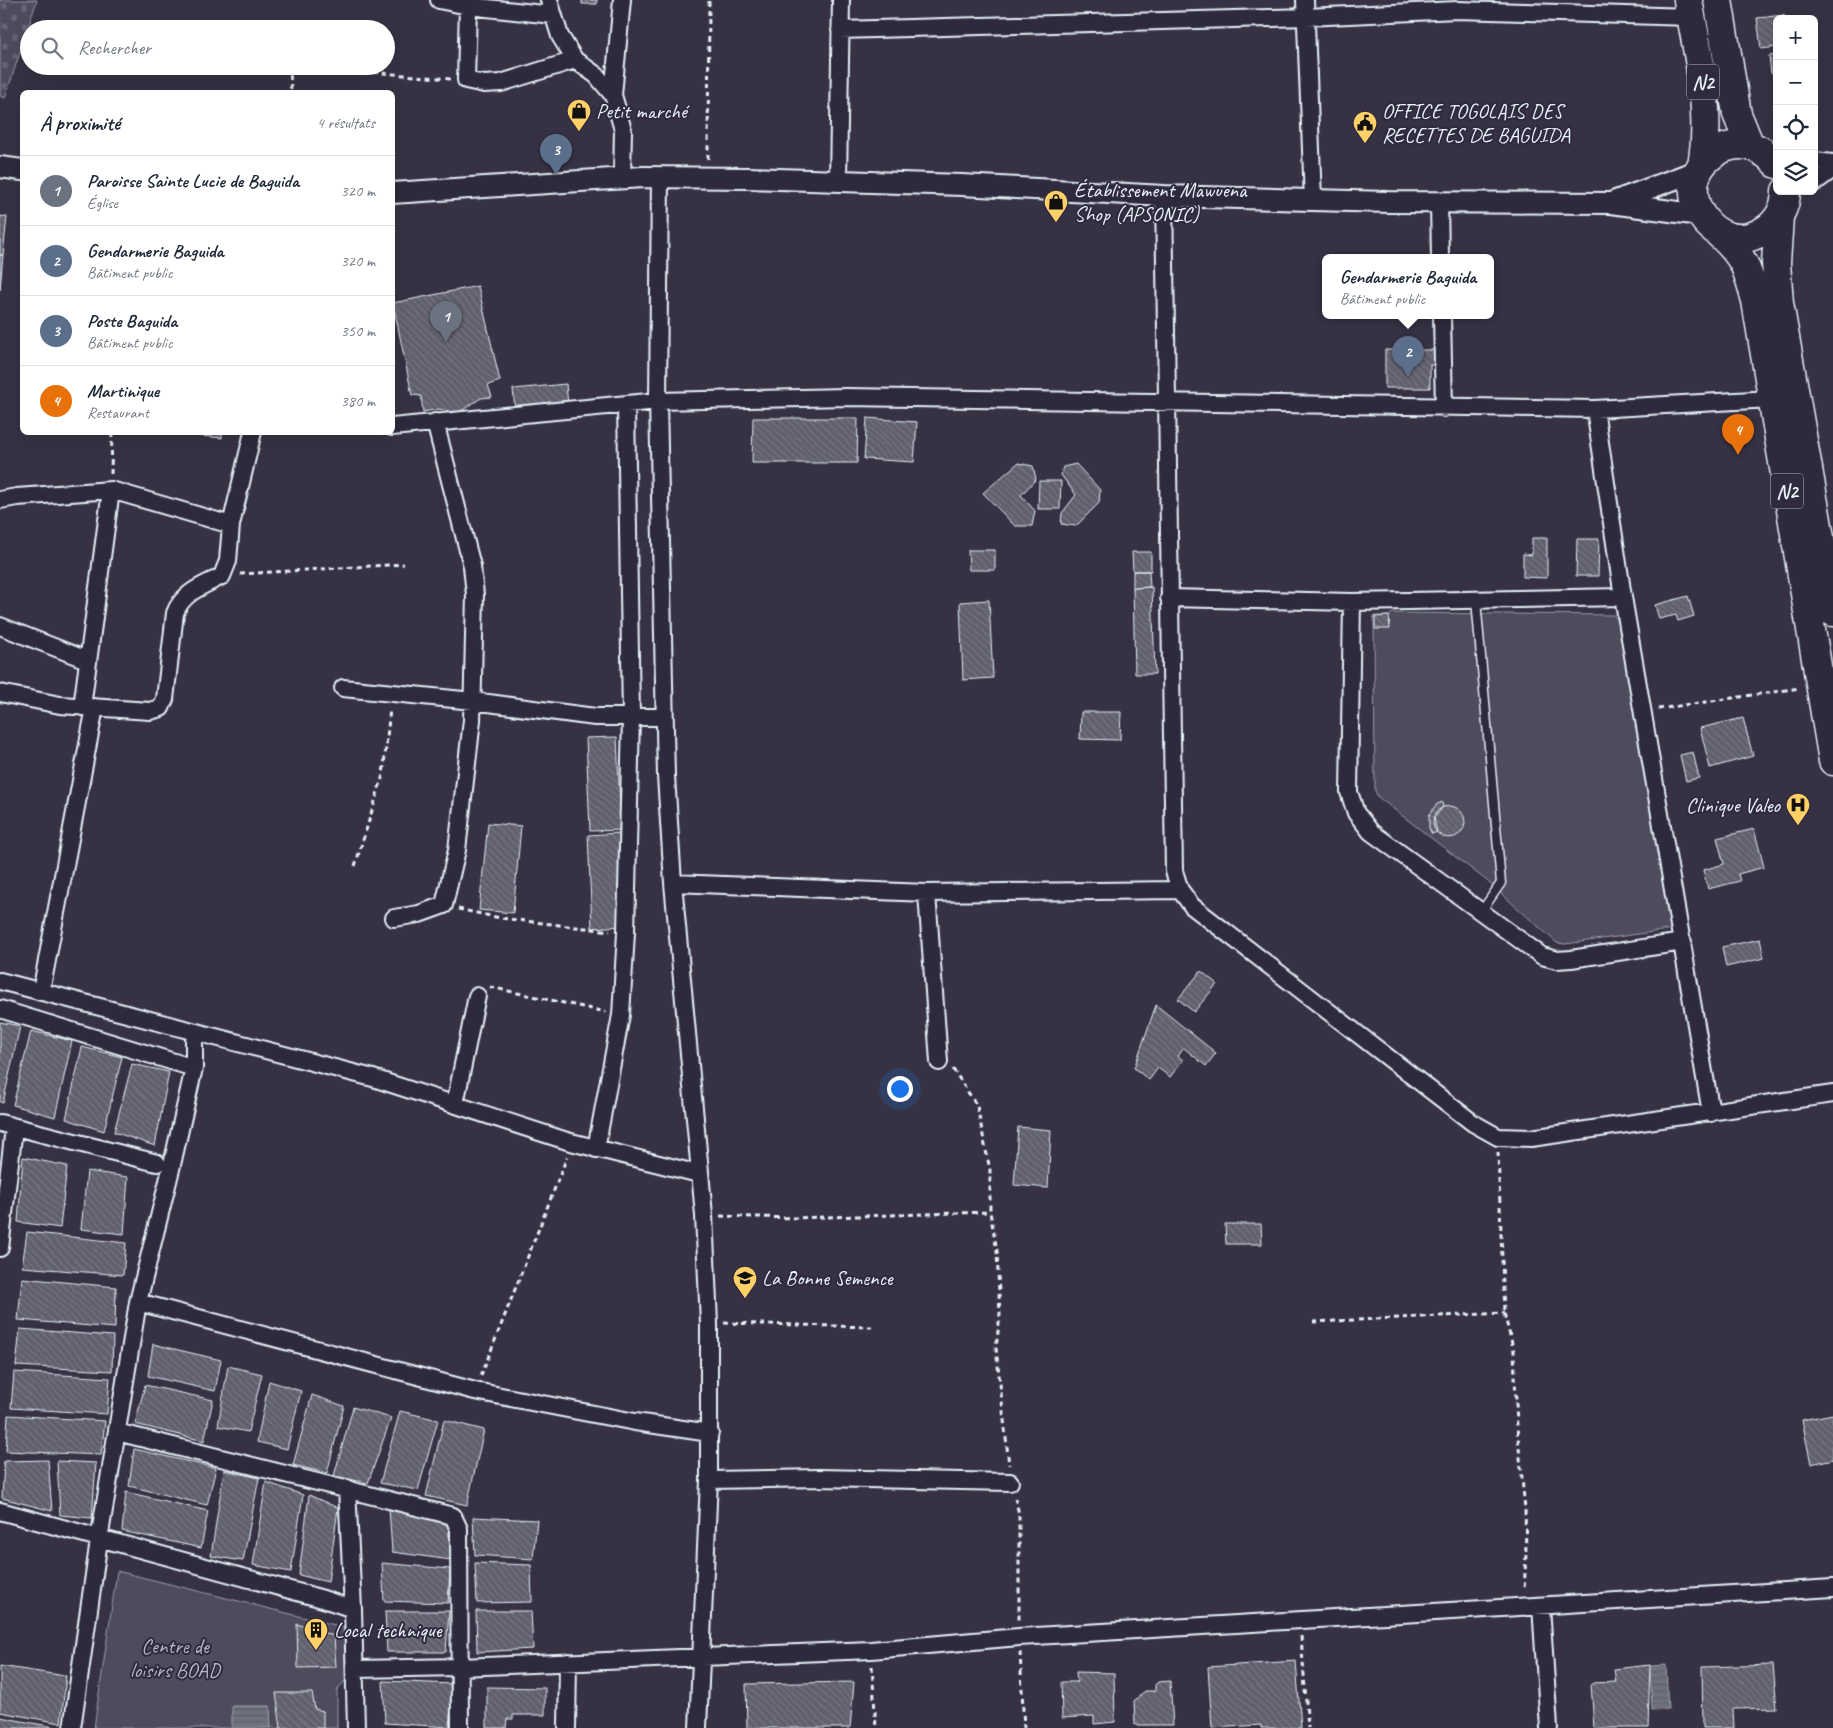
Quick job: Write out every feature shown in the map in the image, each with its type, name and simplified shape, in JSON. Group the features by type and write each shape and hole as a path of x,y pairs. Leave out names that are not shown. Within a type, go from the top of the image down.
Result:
{"highway":[{"name":"N2","path":"1718,0 1737,114 1769,156"},
{"name":"N2","path":"1690,8 1702,77 1707,129 1701,167 1694,192 1709,224 1736,249 1748,268 1756,301 1833,761"},
{"name":"N2","path":"1701,167 1708,158 1723,148 1741,145 1769,156"},
{"name":"N2","path":"1709,224 1734,238 1752,237 1767,229 1788,201"},
{"name":"N2","path":"1788,201 1776,264 1779,303 1833,608"}],"street":[{"path":"439,0 468,6 550,4 560,36 575,60 596,75 613,95"},
{"path":"622,0 613,95 623,130 622,179"},
{"path":"838,180 841,0"},
{"path":"1305,0 1313,200"},
{"path":"840,30 1306,17 1457,5 1690,8"},
{"path":"468,6 466,80 484,84 501,84 575,60"},
{"path":"1818,161 1833,163"},
{"path":"0,167 20,170"},
{"path":"1611,203 1701,167"},
{"path":"1818,180 1833,169"},
{"path":"660,177 658,401 666,776 672,883 698,1174 704,1215 709,1322 709,1480 698,1728"},
{"path":"395,192 660,177 838,180 1164,196 1439,202 1611,203 1709,224"},
{"path":"1164,196 1174,870 1180,890 1200,912 1473,1123 1498,1137 1532,1138 1833,1094"},
{"path":"1439,202 1440,254"},
{"path":"1442,319 1444,408"},
{"path":"395,428 658,401 846,397 1595,409 1771,399"},
{"path":"596,1149 621,1015 626,934 631,717 626,404"},
{"path":"1595,409 1623,597 1711,1112"},
{"path":"394,918 419,914 444,906 457,850 473,701 476,596 472,566 436,422"},
{"path":"0,693 60,705 150,711 161,708 165,699 175,613 179,602 188,594 222,576 228,561 231,525 252,435"},
{"path":"0,500 111,490 231,525"},
{"path":"40,992 88,707 87,660 111,490"},
{"path":"1169,598 1352,602 1623,597"},
{"path":"1352,602 1349,792 1356,813 1371,832 1542,956 1557,960 1683,942"},
{"path":"0,626 87,660"},
{"path":"343,688 595,716 665,716"},
{"path":"672,883 928,893 1180,890"},
{"path":"928,893 940,1062"},
{"path":"0,981 373,1078 567,1141 698,1174"},
{"path":"455,1104 477,996"},
{"path":"0,1009 194,1068"},
{"path":"72,1728 99,1540 138,1302 194,1068 194,1041 197,1032"},
{"path":"0,1248 7,1126 157,1163"},
{"path":"138,1302 475,1391 635,1422 710,1433"},
{"path":"117,1432 453,1516 459,1529 460,1728"},
{"path":"709,1480 819,1478 1010,1482"},
{"path":"347,1488 356,1669 356,1728"},
{"path":"0,1511 99,1540 305,1594 353,1610"},
{"path":"356,1669 460,1667 871,1650 1019,1637 1833,1588"},
{"path":"1541,1606 1550,1728"},
{"path":"567,1728 568,1662"}],"lane":[{"path":"1476,600 1501,883 1480,912"}],"path":[{"path":"708,178 709,0"},
{"path":"395,74 466,80"},
{"path":"290,75 291,90"},
{"path":"111,490 112,435"},
{"path":"222,576 404,564"},
{"path":"1644,711 1790,691 1820,682"},
{"path":"355,866 383,775 391,693"},
{"path":"444,906 500,918 626,934"},
{"path":"477,996 483,987 494,986 621,1015"},
{"path":"940,1062 953,1069 977,1106 990,1170 990,1212 997,1251 1000,1315 996,1348 1006,1424 1010,1482 1019,1514 1019,1637 1024,1728"},
{"path":"1498,1137 1504,1313 1514,1351 1517,1427 1525,1510 1526,1555 1523,1607"},
{"path":"475,1391 532,1244 567,1161 567,1141"},
{"path":"704,1215 792,1218 990,1212"},
{"path":"1313,1322 1504,1313"},
{"path":"709,1322 872,1326"},
{"path":"1300,1620 1308,1728"},
{"path":"871,1650 876,1728"}],"green space":[{"path":"0,0 37,0 30,20 20,20 20,52 5,98 0,96"},
{"path":"1392,613 1614,615 1618,621 1677,921 1668,930 1565,944 1557,943 1487,881 1378,797 1375,791 1374,616 1389,616"},
{"name":"Centre de loisirs BOAD","path":"117,1571 343,1627 352,1673 337,1690 337,1728 94,1728"}],"water":[{"path":"1666,1665 1668,1709 1652,1710 1650,1666"},
{"path":"232,1706 270,1706 271,1728 232,1728"}],"building":[{"path":"582,0 597,0 597,4 582,4"},
{"path":"1773,16 1773,48 1761,49 1757,18"},
{"path":"1769,56 1773,56 1773,73 1771,73"},
{"path":"0,216 7,217 3,255 0,255"},
{"path":"0,255 3,255 0,290"},
{"path":"478,286 500,381 488,385 492,397 481,398 458,413 439,409 423,412 421,396 412,395 395,313 395,303"},
{"path":"1385,350 1437,350 1437,365 1430,365 1430,388 1385,388"},
{"path":"566,384 568,405 515,410 513,389"},
{"path":"753,418 858,418 857,463 752,463"},
{"path":"867,418 917,422 914,462 864,459"},
{"path":"192,435 222,435 222,438"},
{"path":"1018,463 1033,466 1036,479 1021,495 1035,511 1032,526 1015,526 983,493"},
{"path":"1076,464 1100,490 1099,503 1076,526 1061,524 1062,513 1076,495 1061,475 1063,467"},
{"path":"1039,481 1061,481 1060,509 1038,509"},
{"path":"1532,538 1547,538 1547,578 1523,577 1523,554 1532,555"},
{"path":"1577,539 1599,539 1598,576 1576,576"},
{"path":"968,550 995,550 995,570 969,570"},
{"path":"1132,552 1151,552 1151,571 1133,571"},
{"path":"1133,571 1149,571 1150,587 1133,588"},
{"path":"1152,587 1155,674 1135,674 1133,588"},
{"path":"1688,596 1694,616 1678,621 1676,615 1659,619 1655,605"},
{"path":"989,600 993,678 963,680 960,602"},
{"path":"1389,616 1390,629 1375,629 1375,617"},
{"path":"1081,712 1121,712 1120,740 1080,739"},
{"path":"1743,718 1753,756 1710,768 1700,728"},
{"path":"617,737 621,830 590,831 586,738"},
{"path":"1693,752 1699,778 1686,781 1680,755"},
{"path":"1442,802 1443,807 1434,818 1437,832 1432,834 1429,828 1429,815 1436,805"},
{"path":"1449,806 1455,807 1460,811 1464,816 1464,828 1460,833 1455,837 1449,838 1443,837 1438,833 1434,828 1433,822 1434,816 1438,811 1443,807"},
{"path":"488,823 521,826 513,913 479,910"},
{"path":"1754,829 1764,867 1738,874 1740,881 1708,889 1703,870 1724,864 1717,838"},
{"path":"620,833 623,926 592,928 588,835"},
{"path":"1760,939 1764,958 1726,967 1722,947"},
{"path":"1201,971 1217,984 1194,1012 1178,999"},
{"path":"1156,1005 1216,1053 1206,1066 1184,1048 1178,1056 1183,1060 1170,1077 1158,1068 1149,1080 1134,1068"},
{"path":"0,1022 20,1026 3,1103 0,1102"},
{"path":"31,1031 72,1041 55,1117 13,1105"},
{"path":"82,1047 122,1057 104,1131 66,1119"},
{"path":"132,1064 169,1072 155,1146 114,1132"},
{"path":"1018,1127 1051,1130 1048,1188 1014,1185"},
{"path":"23,1157 67,1166 60,1228 18,1222"},
{"path":"87,1171 128,1177 124,1234 81,1229"},
{"path":"1225,1224 1261,1224 1262,1244 1226,1244"},
{"path":"27,1232 126,1243 123,1275 22,1267"},
{"path":"22,1278 116,1287 115,1328 18,1320"},
{"path":"20,1329 113,1336 112,1371 16,1366"},
{"path":"153,1344 221,1360 215,1391 148,1376"},
{"path":"228,1366 262,1374 248,1432 218,1426"},
{"path":"14,1372 110,1378 107,1414 11,1408"},
{"path":"269,1381 301,1391 287,1449 257,1442"},
{"path":"145,1385 213,1400 204,1441 135,1424"},
{"path":"312,1395 344,1406 327,1473 293,1465"},
{"path":"353,1407 391,1418 368,1483 334,1476"},
{"path":"400,1411 438,1420 418,1490 380,1483"},
{"path":"1833,1414 1833,1459 1811,1464 1802,1420"},
{"path":"8,1415 105,1421 101,1455 6,1451"},
{"path":"444,1420 484,1430 467,1505 426,1496"},
{"path":"134,1449 216,1468 207,1505 129,1486"},
{"path":"48,1460 52,1511 2,1498 4,1461"},
{"path":"57,1461 96,1463 92,1518 60,1515"},
{"path":"224,1470 259,1478 243,1561 211,1556"},
{"path":"266,1482 303,1495 291,1572 253,1565"},
{"path":"126,1492 208,1511 201,1548 122,1531"},
{"path":"309,1495 338,1508 328,1582 299,1575"},
{"path":"389,1508 448,1522 451,1560 392,1552"},
{"path":"473,1517 537,1520 533,1559 475,1555"},
{"path":"382,1563 450,1569 448,1603 384,1601"},
{"path":"475,1563 531,1565 532,1602 477,1603"},
{"path":"385,1611 449,1611 446,1652 387,1652"},
{"path":"476,1611 531,1611 533,1649 477,1652"},
{"name":"Local technique","path":"297,1624 334,1636 336,1667 298,1668"},
{"path":"1296,1661 1301,1728 1261,1728 1261,1725 1212,1728 1208,1667"},
{"path":"1650,1665 1648,1728 1594,1728 1591,1683 1616,1682 1614,1669"},
{"path":"1773,1665 1777,1708 1733,1709 1734,1728 1703,1728 1702,1667"},
{"path":"0,1666 66,1676 61,1723 0,1712"},
{"path":"1076,1672 1114,1673 1115,1722 1094,1724 1094,1716 1062,1718 1061,1682 1077,1682"},
{"path":"383,1681 453,1684 449,1727 385,1723"},
{"path":"1170,1681 1173,1725 1135,1725 1134,1701 1145,1691 1155,1691 1155,1685 1158,1682"},
{"path":"854,1682 850,1728 747,1728 746,1684"},
{"path":"487,1687 545,1688 545,1715 513,1715 513,1719 507,1719 506,1728 487,1728"},
{"path":"276,1693 312,1693 315,1709 323,1711 323,1728 281,1728"},
{"path":"0,1717 59,1728 0,1728"}],"place":[{"name":"Petit marché","path":"579,132"},
{"name":"OFFICE TOGOLAIS DES RECETTES DE BAGUIDA","path":"1365,144"},
{"name":"Poste Baguida","path":"556,175"},
{"name":"Établissement Mawuena Shop (APSONIC)","path":"1056,223"},
{"name":"Paroisse Sainte Lucie de Baguida","path":"446,342"},
{"name":"Gendarmerie Baguida","path":"1408,377"},
{"name":"Martinique","path":"1738,455"},
{"name":"Clinique Valeo","path":"1798,826"},
{"name":"La Bonne Semence","path":"745,1299"},
{"name":"Local technique","path":"316,1651"}]}
